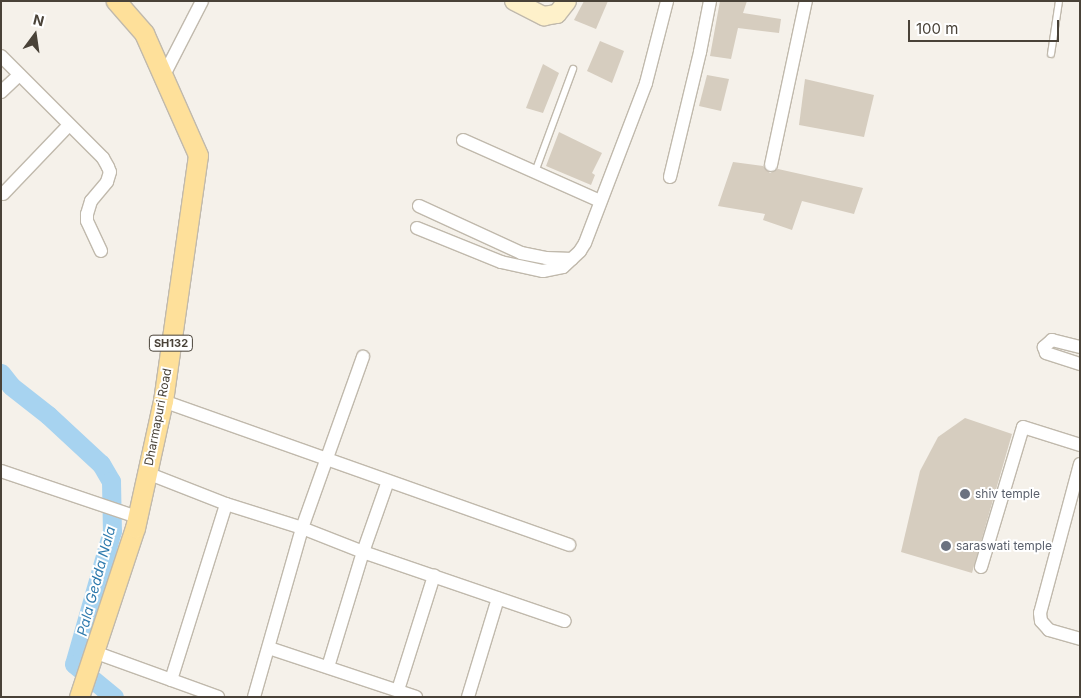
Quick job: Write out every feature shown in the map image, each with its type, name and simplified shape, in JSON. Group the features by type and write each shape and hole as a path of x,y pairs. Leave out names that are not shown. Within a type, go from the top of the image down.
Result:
{"main road":[{"name":"Dharmapuri Road","path":"79,697 137,517 163,401 198,155 144,33 116,1"}],"street":[{"path":"163,78 202,1"},
{"path":"514,1 544,16 557,14 567,1"},
{"path":"417,228 501,262 543,271 564,267 585,243 646,82 667,1"},
{"path":"670,177 700,52 710,1"},
{"path":"771,166 806,1"},
{"path":"1,56 103,158 110,172 107,182 91,201 86,214 87,221 101,251"},
{"path":"1,92 19,75"},
{"path":"3,194 69,125"},
{"path":"463,140 600,201"},
{"path":"419,206 521,253 546,258 572,259"},
{"path":"1080,347 1052,340 1046,344 1044,351 1080,364"},
{"path":"254,697 302,528 363,357"},
{"path":"163,401 569,545"},
{"path":"981,567 1023,427 1080,445"},
{"path":"1080,464 1040,613 1041,621 1049,630 1080,639"},
{"path":"1,471 137,517"},
{"path":"147,473 226,504 302,528 363,552 564,621"},
{"path":"328,667 363,552 388,482"},
{"path":"172,680 226,504"},
{"path":"398,690 434,576"},
{"path":"468,697 498,598"},
{"path":"269,648 416,697"},
{"path":"94,652 218,697"}],"lane":[{"path":"1051,54 1059,1"},
{"path":"534,172 573,69"}],"building":[{"path":"584,1 608,1 596,29 574,20"},
{"path":"720,1 747,1 743,13 781,19 779,33 738,28 731,59 710,56"},
{"path":"600,41 624,51 612,83 587,71"},
{"path":"543,64 559,73 543,113 526,108"},
{"path":"707,75 729,79 721,111 699,106"},
{"path":"805,79 874,95 864,137 799,125"},
{"path":"559,132 602,153 592,173 595,175 591,185 546,166"},
{"path":"733,162 763,166 770,173 778,169 863,188 854,214 802,201 792,230 763,220 765,214 718,206"},
{"path":"965,418 1012,434 972,573 901,552 920,471 938,437"}],"waterway":[{"name":"Pala Gedda Nala","path":"1,373 11,386 48,415 101,464 111,481 112,531 74,664 114,697"}],"place":[{"name":"shiv temple","path":"965,494"},
{"name":"saraswati temple","path":"946,546"}]}
